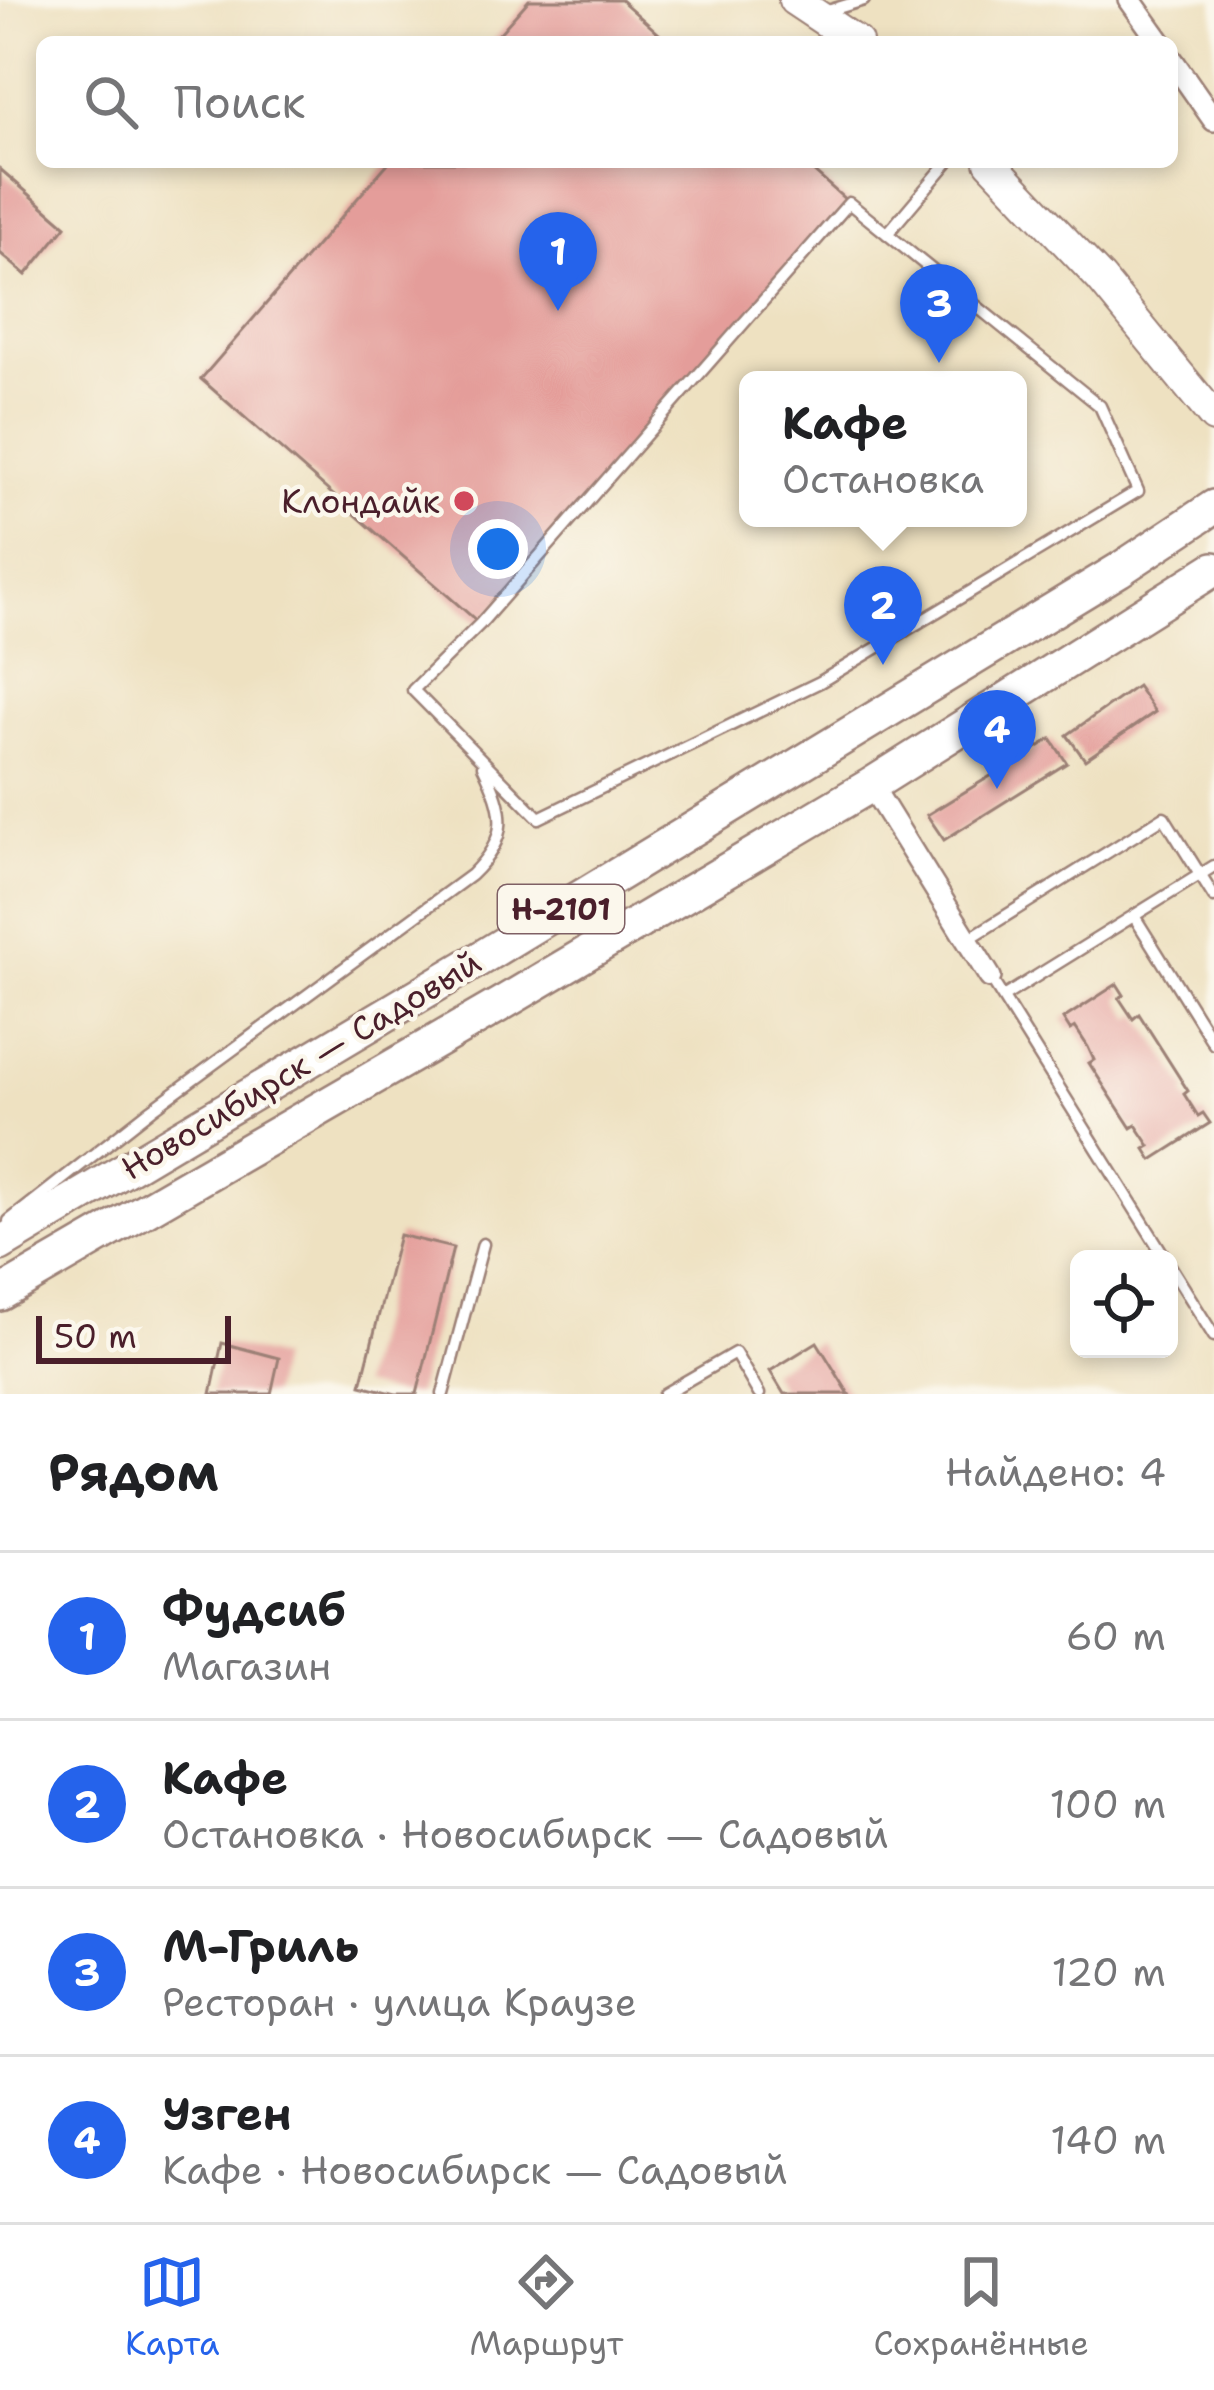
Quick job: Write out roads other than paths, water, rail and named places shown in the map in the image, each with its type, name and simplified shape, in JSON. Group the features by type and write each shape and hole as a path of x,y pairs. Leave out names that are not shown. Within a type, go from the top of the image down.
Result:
{"main road":[{"path":"805,7 848,36"},
{"path":"996,168 1101,279 1214,417"},
{"name":"Новосибирск — Садовый","path":"0,1244 476,961 1100,582 1214,507"},
{"name":"Новосибирск — Садовый","path":"0,1294 871,785 1214,569"}],"street":[{"path":"1130,0 1156,36"},
{"path":"1178,69 1214,120"},
{"path":"871,785 990,977"}],"lane":[{"path":"805,7 864,0"},
{"path":"887,234 943,168"},
{"path":"849,203 887,234 1100,406 1138,491 820,682 539,818 413,690 495,607 849,203"},
{"path":"0,1228 490,857 501,831 500,800 479,757"},
{"path":"967,940 1164,817 1214,897"},
{"path":"1003,997 1214,866"},
{"path":"1134,916 1214,1044"},
{"path":"990,977 1160,1250"},
{"path":"443,1394 483,1244"},
{"path":"1178,1279 1214,1336"},
{"path":"664,1394 735,1353 759,1394"}],"place":[{"name":"Фудсиб","path":"558,311"},
{"name":"М-Гриль","path":"939,363"},
{"name":"Клондайк","path":"464,501"},
{"name":"Кафе","path":"883,665"},
{"name":"Узген","path":"997,789"}]}
